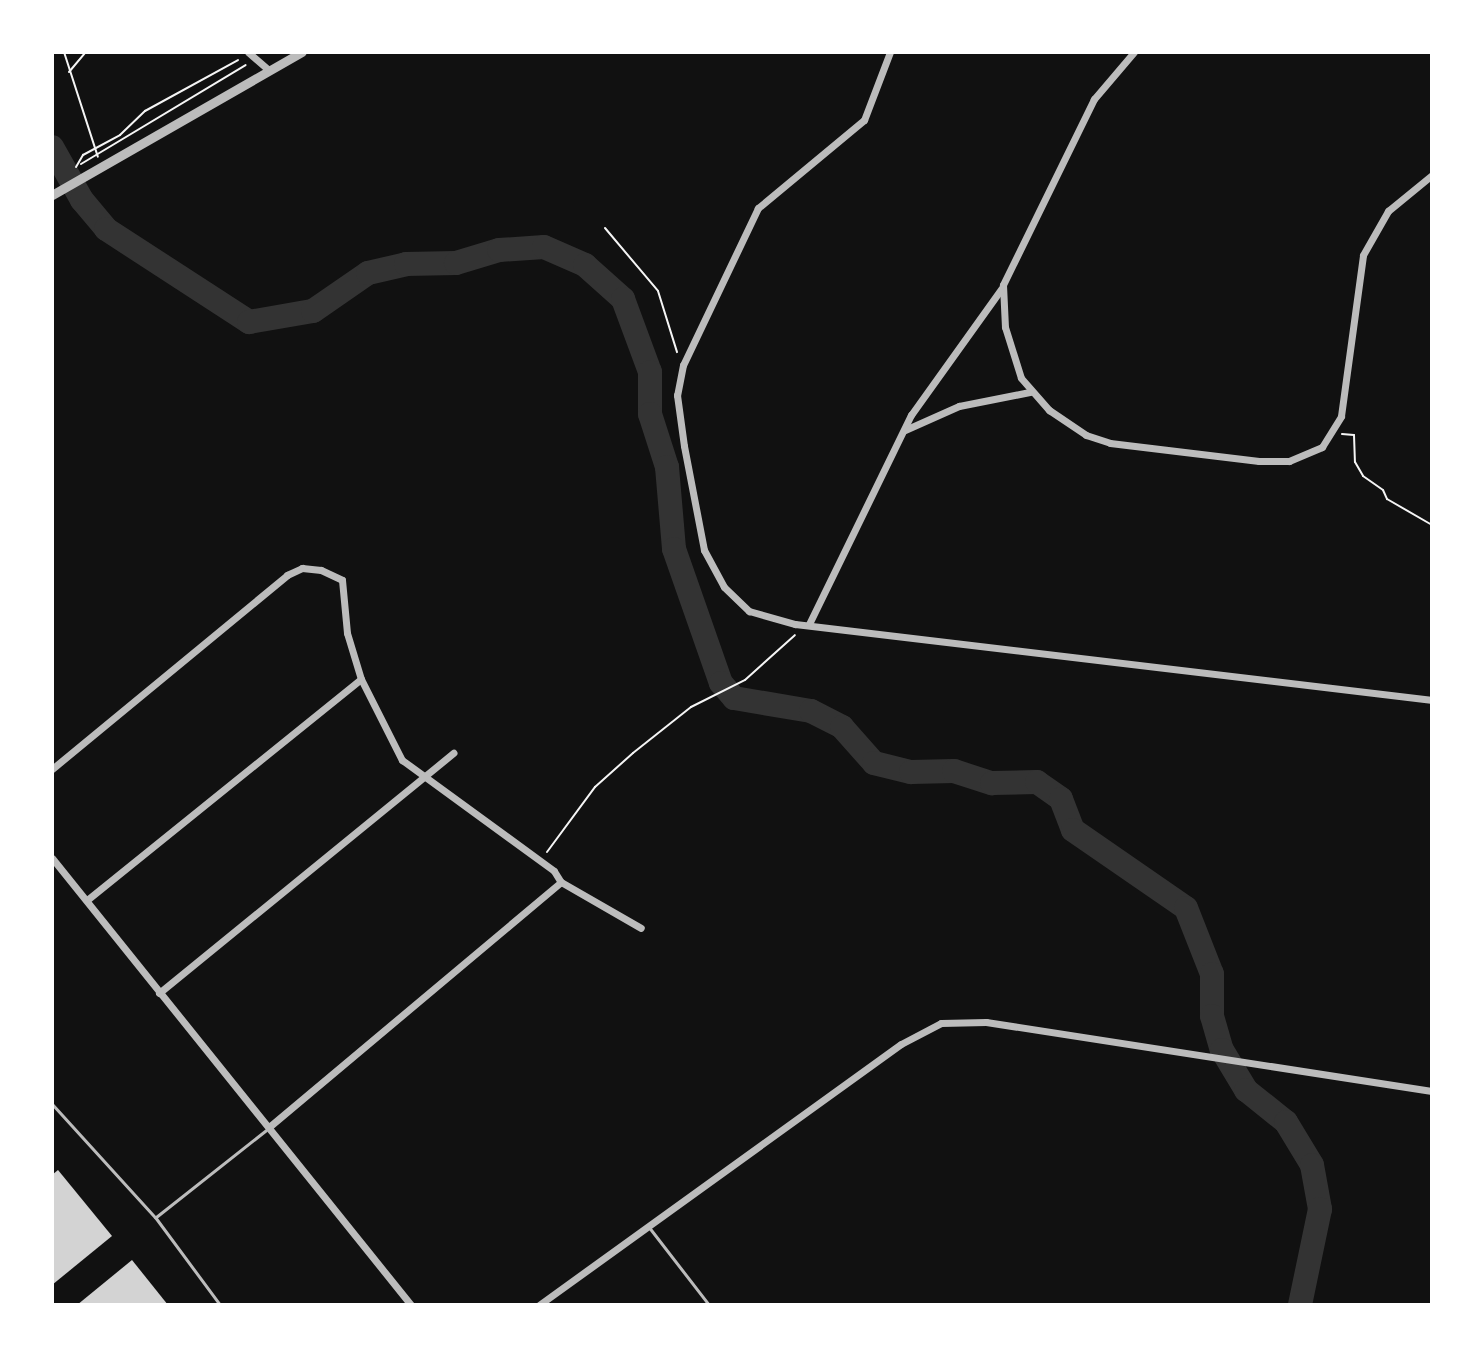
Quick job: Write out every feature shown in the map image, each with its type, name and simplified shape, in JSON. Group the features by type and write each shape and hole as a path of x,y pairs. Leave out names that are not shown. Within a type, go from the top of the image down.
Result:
{"street":[{"path":"247,52 269,70"},
{"path":"54,194 75,176 102,166 302,52"},
{"path":"890,52 864,120 758,208 683,365 679,419 704,550 724,587 749,611 809,624 1432,700"},
{"path":"809,624 926,390 1003,285 1094,99 1134,52"},
{"path":"1003,285 1009,345 1030,392 1086,435 1140,448 1289,461 1322,447 1334,433 1363,255 1388,211 1432,175"},
{"path":"903,431 959,406 1030,392"},
{"path":"52,769 287,575 302,568 321,570 342,580 347,633 361,679 396,749 423,776 541,861 561,882 641,928"},
{"path":"87,900 361,679"},
{"path":"159,993 453,753"},
{"path":"52,858 411,1305"},
{"path":"269,1127 561,882"},
{"path":"539,1305 901,1044 941,1023 986,1022 1432,1091"}],"lane":[{"path":"52,1104 155,1217 220,1305"},
{"path":"155,1217 269,1127"},
{"path":"648,1226 709,1305"}],"path":[{"path":"64,52 102,166"},
{"path":"69,72 86,52"},
{"path":"75,176 83,155 145,111 219,75 247,52"},
{"path":"75,176 92,154 242,65 259,61"},
{"path":"605,228 658,291 683,365"},
{"path":"1334,433 1354,435 1356,467 1387,499 1432,525"},
{"path":"541,861 595,787 691,707 745,680 809,624"}],"building":[{"path":"58,1170 112,1236 52,1285 52,1175"},
{"path":"132,1260 168,1305 77,1305"}],"waterway":[{"path":"52,147 82,200 106,229 249,322 313,311 368,273 406,264 456,263 499,250 544,247 585,265 623,299 650,372 650,414 667,467 674,549 721,683 734,698 811,711 842,727 874,763 911,772 954,771 992,783 1037,782 1061,799 1073,830 1186,908 1212,974 1212,1016 1222,1050 1246,1090 1286,1122 1312,1165 1320,1209 1300,1305"}]}
